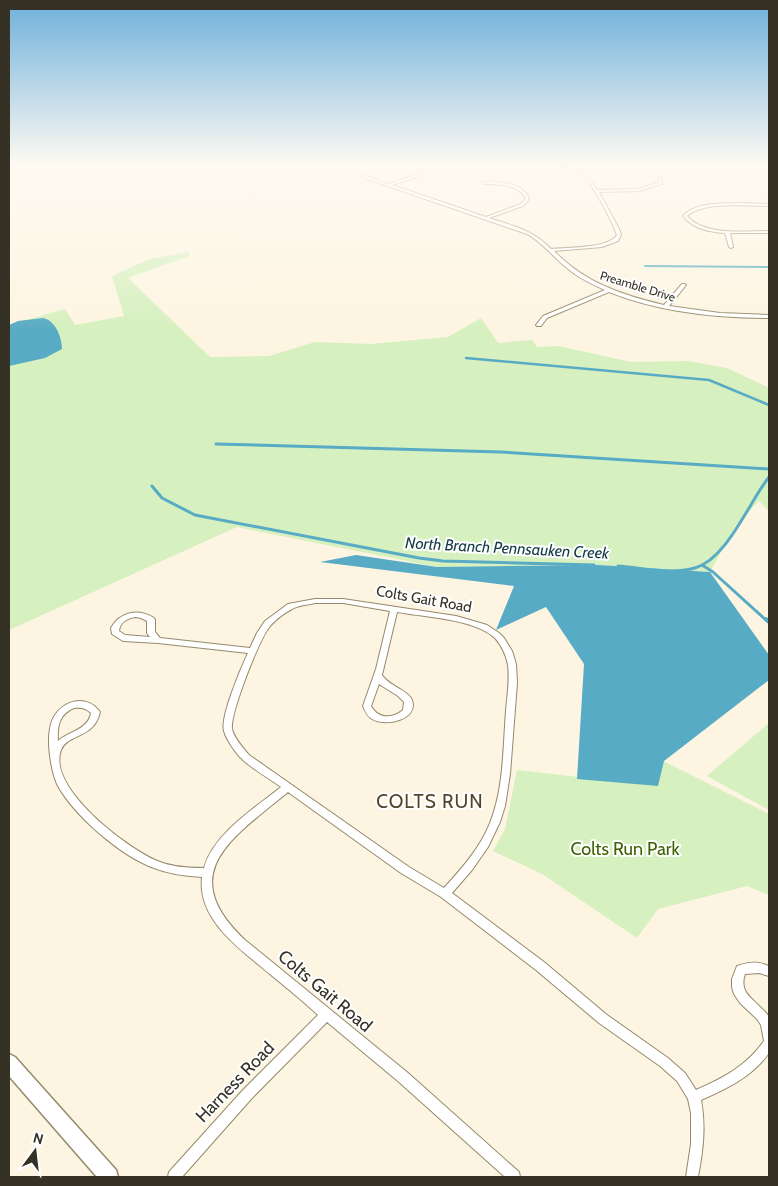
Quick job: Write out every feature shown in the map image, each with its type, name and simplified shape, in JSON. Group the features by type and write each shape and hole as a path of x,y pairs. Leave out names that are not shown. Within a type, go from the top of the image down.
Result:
{"street":[{"name":"Preamble Drive","path":"490,219 530,233 540,240 571,270 609,290 666,306 712,313 769,317"},
{"path":"550,250 602,246 612,242 618,238 617,229 611,219"},
{"path":"686,219 705,229 727,232 769,232"},
{"path":"727,232 731,247"},
{"path":"666,306 684,285"},
{"path":"539,325 545,317 609,290"},
{"name":"Colts Gait Road","path":"445,894 475,859 495,822 504,778 513,668 504,644 491,630 469,622 342,601 303,602 282,612 268,623 261,633 252,651 229,716 228,730 237,747 246,757 287,787 405,870 445,894 540,966 620,1032 681,1077 694,1097 698,1127 696,1162 692,1177"},
{"path":"378,676 385,686 400,692 408,700 407,710 397,718 384,720 377,718 368,710 368,700 378,676 394,609"},
{"path":"158,640 151,633 151,620 144,616 125,617 120,620 115,628 116,632 123,638 158,640 252,651"},
{"path":"54,755 58,745 64,740 86,730 94,722 96,712 93,708 87,705 67,707 59,714 54,724 54,755 58,776 70,798 90,820 114,840 153,864 173,870 208,873"},
{"name":"Colts Gait Road","path":"287,787 225,840 216,854 208,873 208,896 214,911 224,925 251,952 419,1090 514,1177"},
{"path":"769,971 756,966 741,970 737,985 739,994 765,1021 769,1038"},
{"name":"Harness Road","path":"174,1177 204,1141 326,1015"},
{"path":"694,1097 743,1074 758,1060 769,1044"},
{"path":"9,1063 109,1177"}],"green space":[{"path":"189,252 189,256 128,278 210,357 269,356 315,342 371,344 448,337 481,318 498,343 532,340 537,347 558,346 631,362 688,361 727,368 769,388 769,511 759,501 735,526 710,572 598,565 437,567 237,527 9,630 9,325 65,309 75,325 124,316 112,276 149,259"},
{"path":"769,723 769,810 707,776"},
{"name":"Colts Run Park","path":"663,761 769,814 769,895 747,886 658,909 637,938 542,874 493,851 505,829 517,770 658,786"}],"water":[{"path":"43,318 51,322 57,330 61,339 62,349 45,358 9,366 9,325 18,321"},
{"path":"356,555 437,567 598,565 710,572 769,655 769,680 664,761 658,786 577,779 584,664 546,607 496,630 514,586 320,562"}],"waterway":[{"path":"645,266 769,267"},
{"path":"466,358 709,380 769,405"},
{"path":"216,444 501,452 769,469"},
{"name":"North Branch Pennsauken Creek","path":"702,565 717,554 727,542 769,477"},
{"name":"North Branch Pennsauken Creek","path":"152,486 162,498 195,515 419,558 443,561 594,565"},
{"name":"North Branch Pennsauken Creek","path":"618,566 676,571 702,565"},
{"path":"702,565 713,572 767,621"},
{"path":"766,619 769,622"}],"district":[{"name":"COLTS RUN","path":"430,801"}]}
